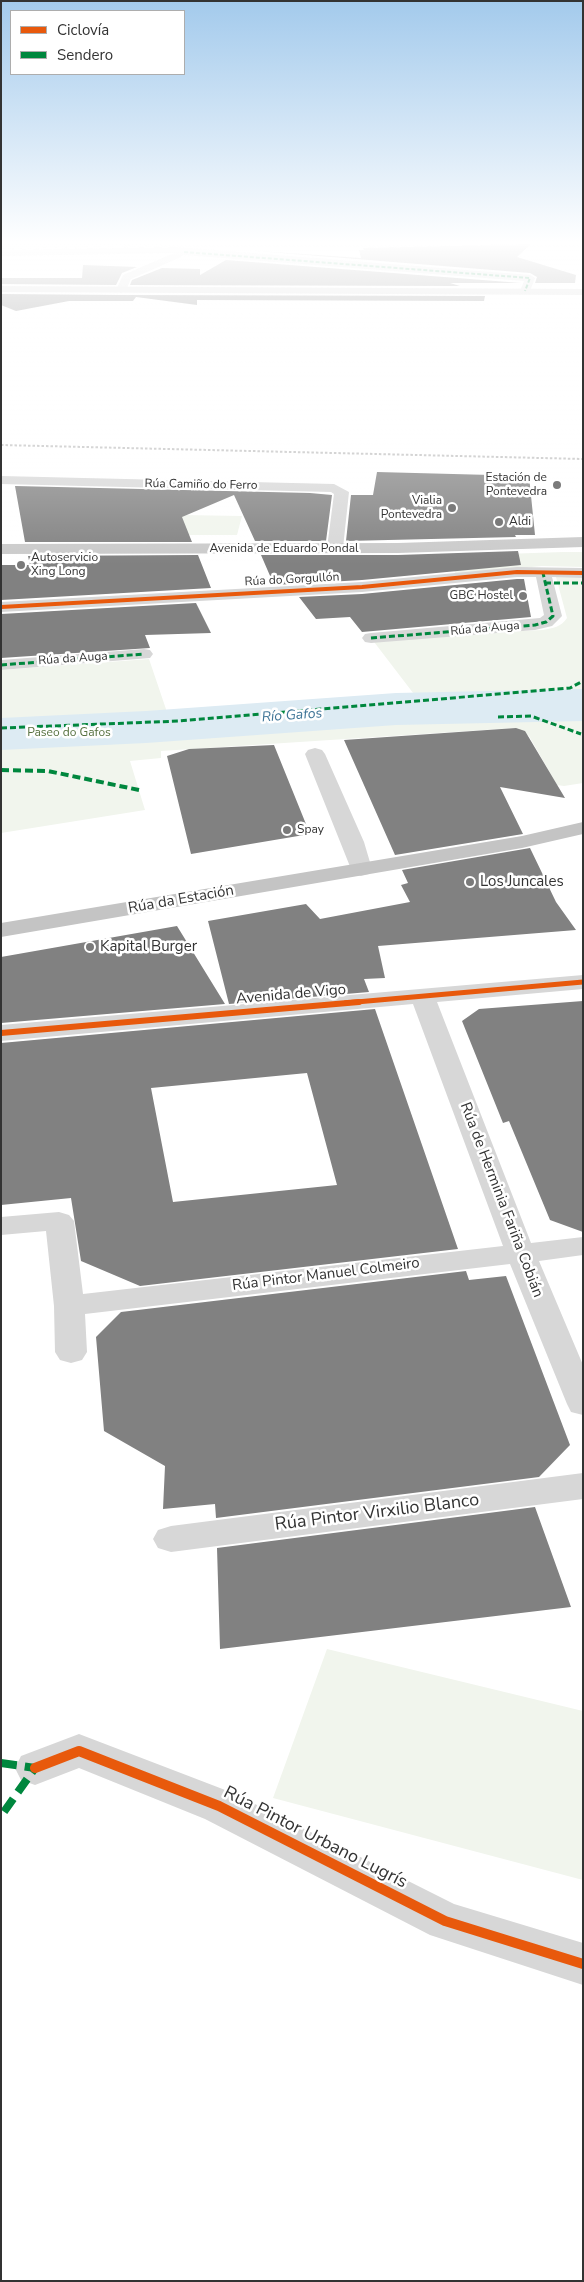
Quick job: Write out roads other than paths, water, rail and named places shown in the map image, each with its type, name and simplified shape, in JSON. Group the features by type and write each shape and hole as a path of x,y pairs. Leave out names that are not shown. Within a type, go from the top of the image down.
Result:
{"highway":[{"name":"Rúa da Estación","path":"1,930 522,842 578,827"}],"main road":[{"name":"Avenida de Eduardo Pondal","path":"1,549 335,548 578,543"}],"street":[{"name":"Rúa Camiño do Ferro","path":"1,480 334,488 342,492 335,548"},
{"name":"Rúa do Gorgullón","path":"1,607 362,587 517,572 583,573"},
{"name":"Rúa da Auga","path":"371,638 535,625 546,622 553,616 543,573"},
{"name":"Rúa da Auga","path":"1,665 144,654"},
{"path":"314,754 352,842 361,869"},
{"name":"Avenida de Vigo","path":"1,1033 583,982"},
{"name":"Rúa de Herminia Fariña Cobián","path":"422,996 520,1252 583,1404"},
{"path":"1,1226 59,1221 69,1306 71,1352"},
{"name":"Rúa Pintor Manuel Colmeiro","path":"69,1306 583,1246"},
{"name":"Rúa Pintor Virxilio Blanco","path":"171,1539 583,1486"},
{"name":"Rúa Pintor Urbano Lugrís","path":"35,1768 79,1751 219,1806 445,1921 583,1964"}],"waterway":[{"name":"Río Gafos","path":"1,734 146,727 396,709 583,705"}],"railway":[{"path":"1,445 583,459"}],"place":[{"name":"Estación de Pontevedra","path":"557,485"},
{"name":"Vialia Pontevedra","path":"452,508"},
{"name":"Aldi","path":"499,522"},
{"name":"Autoservicio Xing Long","path":"21,565"},
{"name":"GBC Hostel","path":"523,596"},
{"name":"Spay","path":"287,830"},
{"name":"Los Juncales","path":"470,882"},
{"name":"Kapital Burger","path":"90,947"}],"park label":[{"name":"Paseo do Gafos","path":"69,733"}]}
